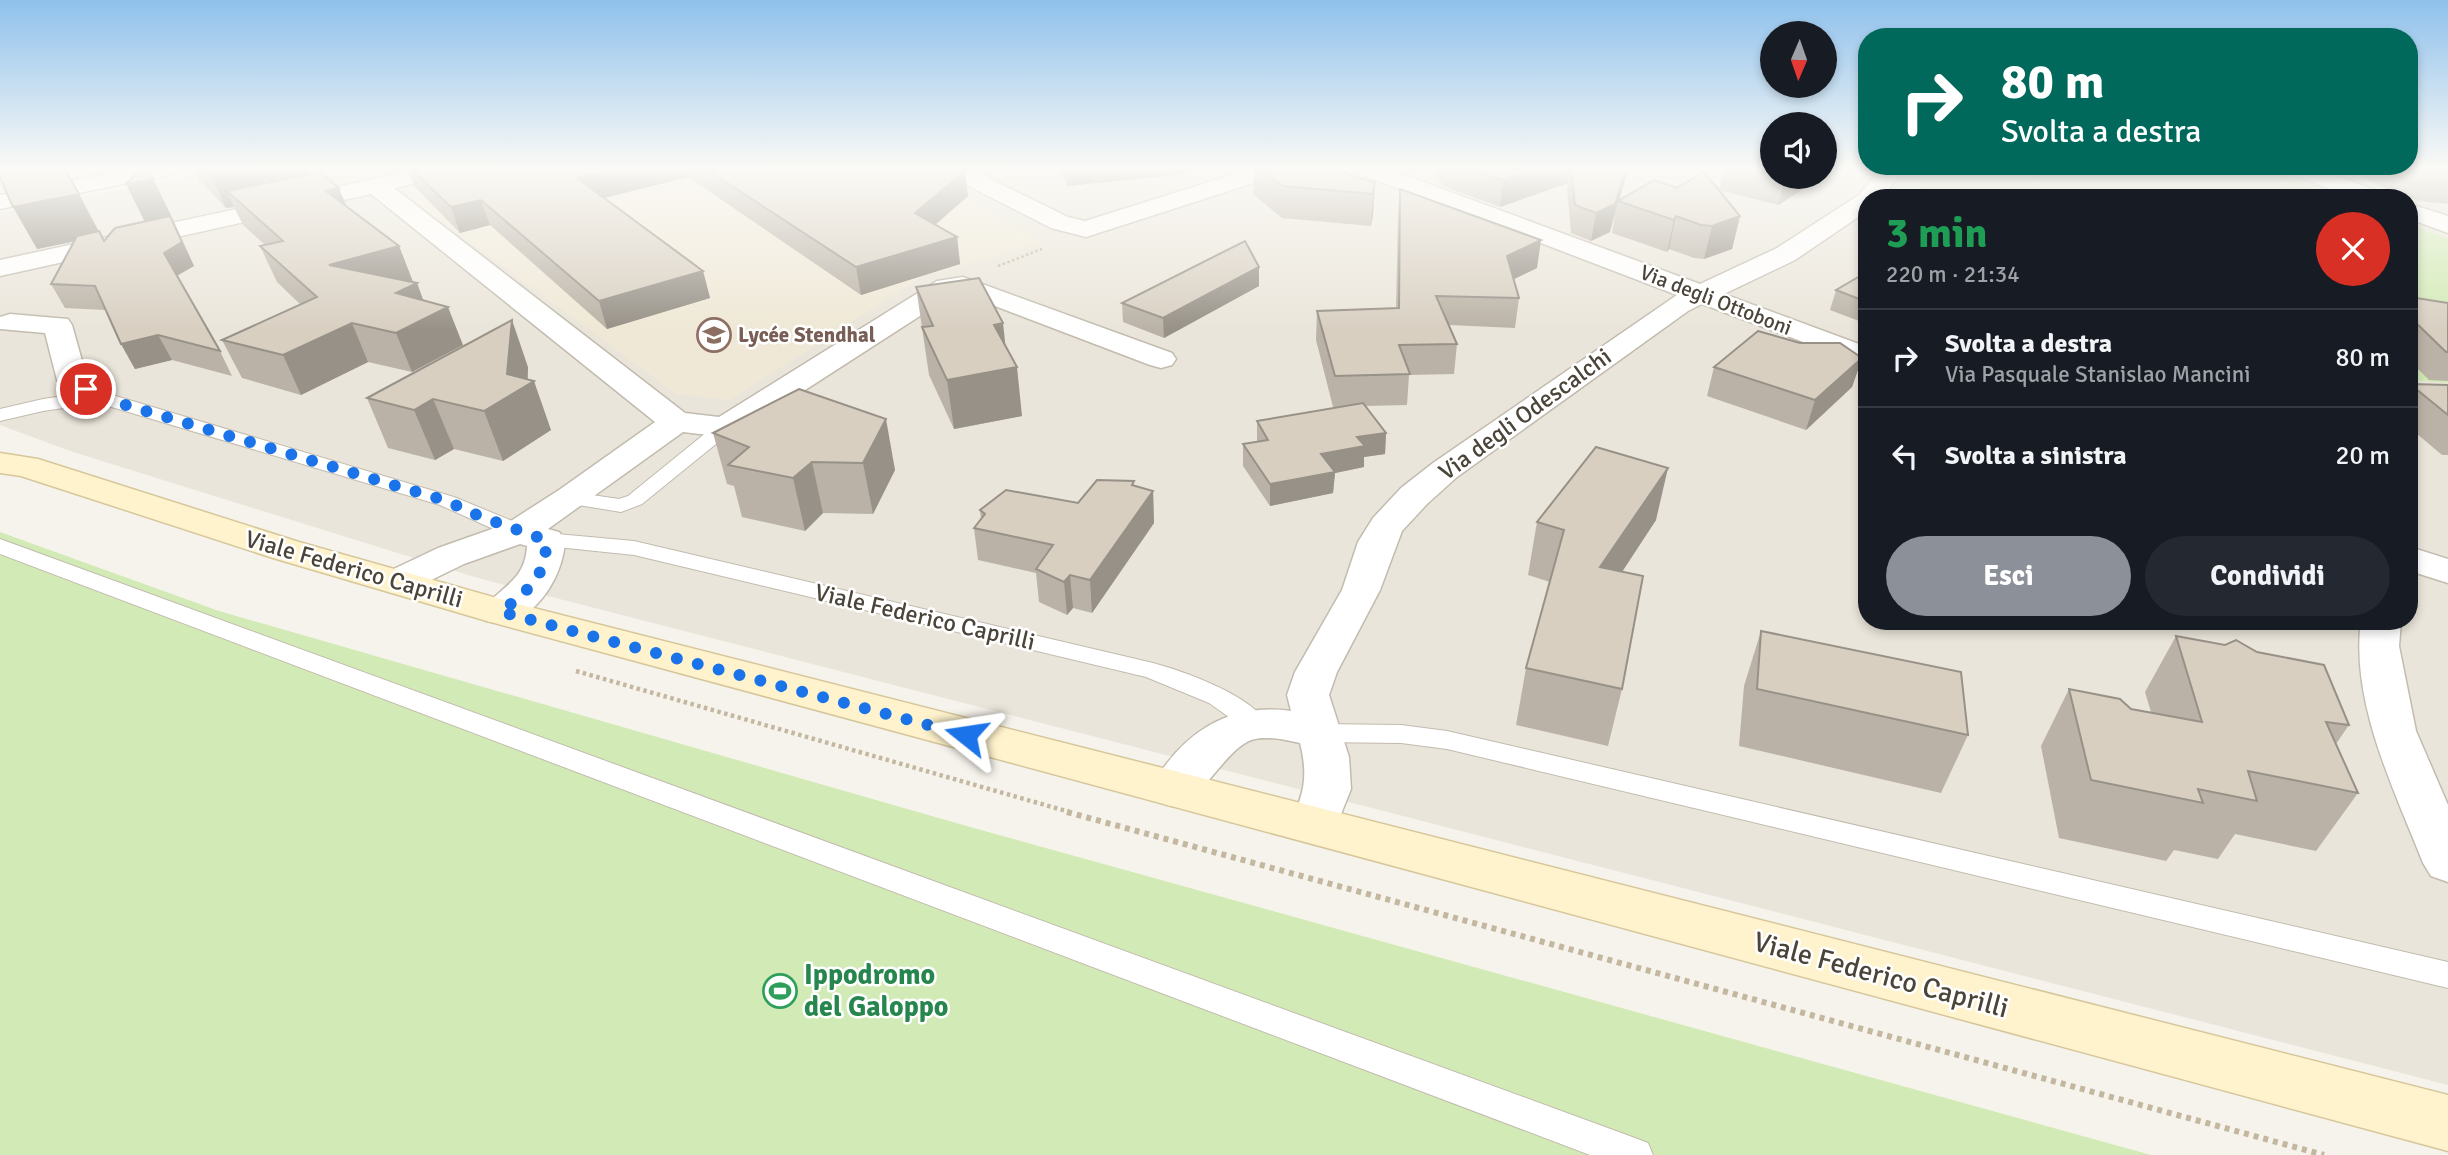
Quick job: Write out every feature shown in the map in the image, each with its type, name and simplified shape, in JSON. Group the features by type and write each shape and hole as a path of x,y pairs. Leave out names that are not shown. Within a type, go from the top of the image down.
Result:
{"street":[{"path":"0,268 205,223"},
{"path":"0,284 177,243 216,223"},
{"path":"423,223 676,422 725,427 947,287 963,285 976,289 1161,359"},
{"path":"1060,223 1072,228 1086,229 1105,223"},
{"name":"Via degli Ottoboni","path":"1510,223 1858,353"},
{"name":"Via degli Odescalchi","path":"1318,733 1308,695 1316,671 1361,590 1377,542 1386,526 1414,496 1445,470 1678,305 1786,254 1832,223"},
{"path":"3,320 58,325 72,380 99,397"},
{"path":"397,582 451,556 533,536 572,498 676,422"},
{"name":"Viale Federico Caprilli","path":"0,438 15,446 13,465 260,542 501,612 2448,1123"},
{"path":"501,612 537,579 547,559 533,536"},
{"path":"2418,561 2448,572"},
{"path":"2380,630 2378,646 2394,731 2448,863"},
{"path":"1173,789 1201,755 1228,733 1252,721 1286,723 1318,733 1326,757 1328,789 1314,826"}],"lane":[{"path":"0,415 43,405 99,397"},
{"name":"Viale Federico Caprilli","path":"99,397 447,501 533,536 634,548 1153,671 1218,697 1252,721"},
{"path":"572,498 621,506 635,500 725,427"},
{"path":"0,546 1635,1155"},
{"path":"1318,733 1401,734 1447,740 2448,975"}],"path":[{"path":"947,287 1050,246"},
{"path":"575,671 1002,794 2324,1155"}],"shaded area":[{"path":"0,223 1858,223 1858,630 2418,630 2418,223 2448,223 2448,1085 478,578 70,451 0,425"},
{"name":"Lycée Stendhal","path":"445,223 1005,223 1043,243 922,277 730,400 676,394"}],"green space":[{"path":"2418,227 2448,239 2448,383 2418,381"},
{"name":"Ippodromo del Galoppo","path":"0,532 219,611 970,827 2151,1155 0,1155"}],"building":[{"path":"138,223 173,223 182,242 164,253 220,351 158,335 121,344 95,286 51,284 77,236 99,231 104,241 115,228"},
{"path":"263,223 368,223 399,246 329,265 417,283 396,293 448,307 396,333 352,323 283,355 222,340 317,297 260,246 283,241"},
{"path":"508,223 638,223 703,271 599,301"},
{"path":"788,223 932,223 957,237 856,267"},
{"path":"1400,223 1494,223 1541,240 1507,256 1519,298 1436,296 1457,344 1399,345 1410,374 1335,376 1317,311 1399,308"},
{"path":"1695,223 1721,223 1712,226"},
{"path":"1245,241 1259,267 1163,318 1122,303"},
{"path":"1858,277 1858,299 1836,290"},
{"path":"979,278 1003,323 994,325 1017,367 947,380 922,327 933,326 916,287"},
{"path":"2418,298 2448,303 2446,352 2418,325"},
{"path":"512,320 507,374 534,381 484,411 433,399 414,410 367,398"},
{"path":"1758,331 1800,343 1840,343 1858,355 1858,362 1815,400 1714,367"},
{"path":"2418,384 2448,385 2448,415 2418,391"},
{"path":"799,389 886,419 863,463 812,462 793,478 728,465 749,447 713,433"},
{"path":"1363,403 1386,433 1357,437 1365,446 1321,454 1335,472 1270,484 1243,444 1268,440 1257,421"},
{"path":"1596,447 1668,468 1600,567 1643,576 1622,689 1526,668 1564,530 1537,522"},
{"path":"1097,480 1134,481 1132,485 1153,491 1090,580 1070,575 1064,582 1036,569 1053,545 974,528 985,514 980,510 1006,490 1078,503"},
{"path":"1761,631 1961,672 1968,735 1757,689"},
{"path":"2176,636 2225,645 2236,640 2257,652 2324,665 2349,725 2326,722 2358,793 2248,771 2257,801 2198,789 2203,803 2091,780 2069,689 2120,699 2131,709 2202,722"}],"place":[{"name":"Lycée Stendhal","path":"714,335"},
{"name":"Ippodromo del Galoppo","path":"780,991"}],"route":[{"path":"86,389 99,397 447,501 519,532 546,540 547,559 537,579 501,612 966,735"}]}
